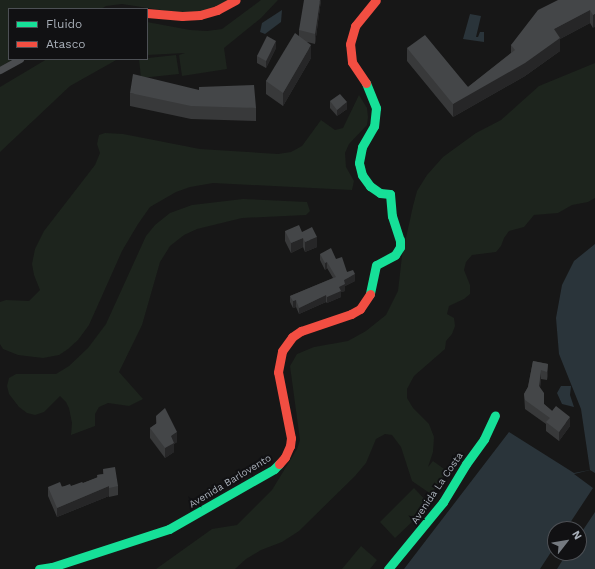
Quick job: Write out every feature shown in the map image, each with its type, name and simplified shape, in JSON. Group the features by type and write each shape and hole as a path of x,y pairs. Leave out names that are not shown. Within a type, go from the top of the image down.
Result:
{"street":[{"path":"148,13 182,16 200,15 217,10 236,0"},
{"name":"Avenida Barlovento","path":"39,569 52,567 169,528 244,487 280,464 287,454 291,438 278,372 282,351 292,337 301,331 351,314 363,307 370,294 376,265 396,254 400,248 400,242 392,216 390,194 380,193 370,186 362,176 360,168 360,151 372,131 376,108 371,91 354,66 350,48 355,26 376,0"},
{"path":"0,70 18,60"},
{"name":"Avenida La Costa","path":"388,569 443,502 466,464 484,439 495,415"}],"shaded area":[{"path":"0,0 231,0 215,10 187,14 122,4 106,6 103,8 8,8 8,60 11,60 0,67"},
{"path":"261,0 278,0 261,18 224,48 227,69 182,76 179,55 185,53 148,55 148,22 190,30 207,31 222,29"},
{"path":"282,10 281,22 265,34 260,32 262,23"},
{"path":"470,14 481,16 476,37 478,37 480,32 484,32 484,42 463,39"},
{"path":"176,55 179,74 141,78 139,60 148,60 148,58"},
{"path":"45,60 116,60 70,86 0,152 0,87"},
{"path":"595,63 595,198 588,202 572,205 558,213 534,215 524,227 509,231 496,252 472,255 466,262 464,270 470,285 470,294 464,299 449,306 447,314 454,318 455,326 452,334 446,341 445,349 414,376 407,389 407,398 413,408 429,424 434,437 433,452 428,467 433,461 447,471 431,494 412,481 401,447 392,435 385,434 376,439 366,463 355,476 299,531 282,542 261,550 246,559 235,569 156,569 212,529 237,525 272,490 297,449 300,440 290,366 297,354 314,347 348,341 366,331 386,315 398,291 402,256 417,191 427,175 443,157 476,133 501,120 539,86"},
{"path":"359,95 367,108 368,117 367,125 349,144 345,153 346,167 354,181 352,190 213,183 190,187 176,192 150,207 138,224 122,251 89,325 78,340 59,355 43,358 18,355 3,349 0,344 0,302 6,300 29,301 40,290 34,275 32,264 35,249 44,231 95,165 100,153 97,144 99,135 105,133 123,134 200,149 278,154 291,152 302,146 321,120 335,130 343,128"},
{"path":"243,199 307,202 310,211 306,215 242,218 197,229 184,235 170,246 160,262 142,325 119,372 143,399 129,406 108,403 99,407 95,414 95,426 71,435 72,423 69,408 60,396 44,412 35,415 27,413 19,407 9,394 7,386 9,378 16,374 56,374 69,366 88,348 106,324 146,236 155,225 170,213 192,205"},
{"path":"595,244 595,569 404,569 509,432 574,473 590,470 581,409 559,354 556,318 562,285 574,261"},
{"path":"561,386 571,386 570,395 574,407 562,404 557,393"},
{"path":"414,488 430,505 395,538 380,522"},
{"path":"361,546 377,560 370,569 342,569"}],"pier":[{"path":"590,470 595,473 595,512 587,524 587,521 571,521 593,488 574,474"},
{"path":"547,558 547,561 562,561 557,569 540,569"}],"building":[{"path":"304,0 320,0 315,34 299,30"},
{"path":"558,0 595,0 595,14 593,15 590,10 554,29 560,38 525,63 453,104 407,48 425,35 468,87 515,50 511,45 538,10"},
{"path":"295,33 311,45 283,93 266,81"},
{"path":"267,36 276,41 266,61 257,56"},
{"path":"133,74 199,90 199,87 254,85 256,108 191,106 130,93"},
{"path":"340,94 347,102 337,110 330,101"},
{"path":"299,225 302,232 312,227 317,237 305,242 303,238 291,243 285,231"},
{"path":"331,248 336,259 342,257 347,272 353,270 355,274 344,280 345,284 339,287 341,291 327,297 326,295 299,308 296,300 293,301 290,296 336,277 320,254"},
{"path":"533,361 548,364 547,372 541,370 539,386 544,393 544,404 552,411 556,406 570,417 559,432 546,422 550,418 525,400 524,394 528,387"},
{"path":"165,408 177,432 171,436 174,443 165,448 150,428 157,423 156,416"},
{"path":"115,467 118,486 109,488 109,486 57,508 48,487 60,482 62,487 70,484 71,486 82,482 83,483 98,477 97,475 104,474 103,469"}],"traffic: fast":[{"path":"366,83 376,108 374,126 362,147 359,163 362,175 370,186 380,193 390,194 392,216 400,240 400,247 395,255 376,265 370,294"},
{"path":"388,569 443,502 466,464 484,439 495,415"},
{"path":"39,569 52,567 169,529 274,469 279,464"}],"traffic: jam":[{"path":"148,13 182,16 200,15 217,10 236,0"},
{"path":"366,83 352,62 350,44 355,26 376,0"},
{"path":"279,464 285,457 290,446 291,438 278,372 282,351 292,337 301,331 351,314 360,309 370,294"}]}
